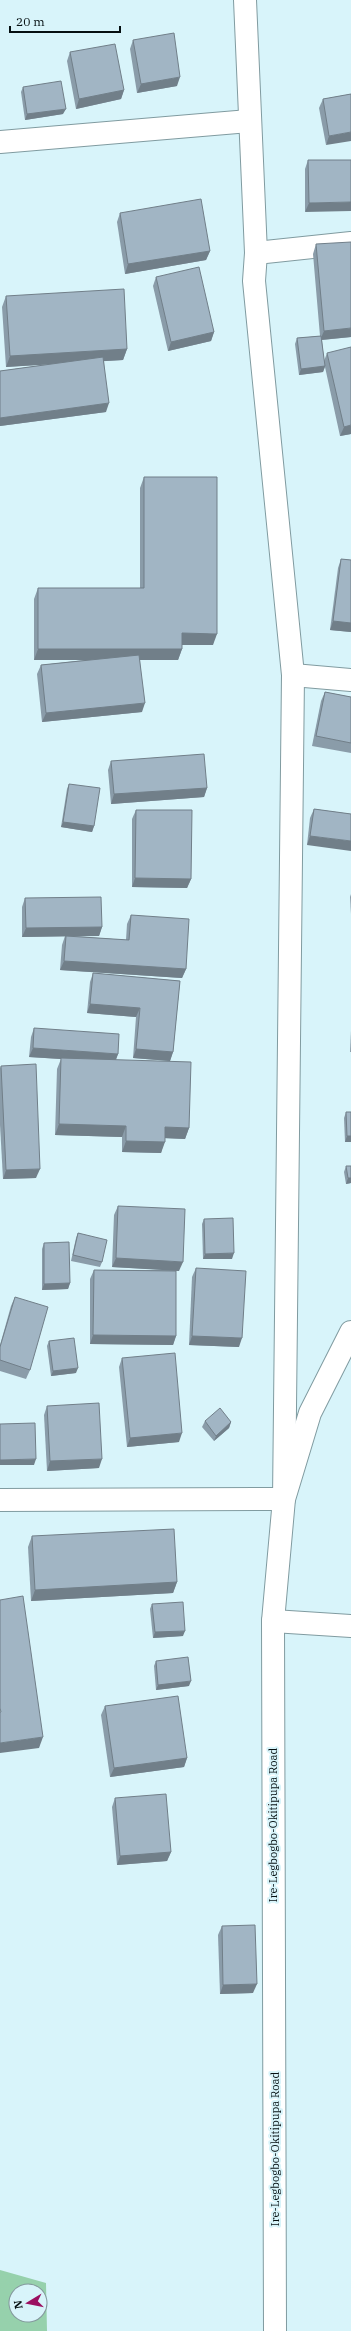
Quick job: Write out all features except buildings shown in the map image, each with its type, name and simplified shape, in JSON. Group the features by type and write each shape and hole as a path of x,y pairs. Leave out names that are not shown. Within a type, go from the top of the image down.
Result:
{"street":[{"path":"0,1500 284,1499 293,675 254,281 256,253 249,121 245,0"},
{"path":"0,142 249,121"},
{"path":"256,253 351,243"},
{"path":"293,675 351,680"},
{"name":"Ire-Legbogbo-Okitipupa Road","path":"275,2331 273,1621 284,1499 310,1413 351,1332"},
{"path":"273,1621 351,1626"}],"green space":[{"path":"0,2270 46,2283 8,2283 8,2323 47,2323 47,2331 0,2331"}]}
